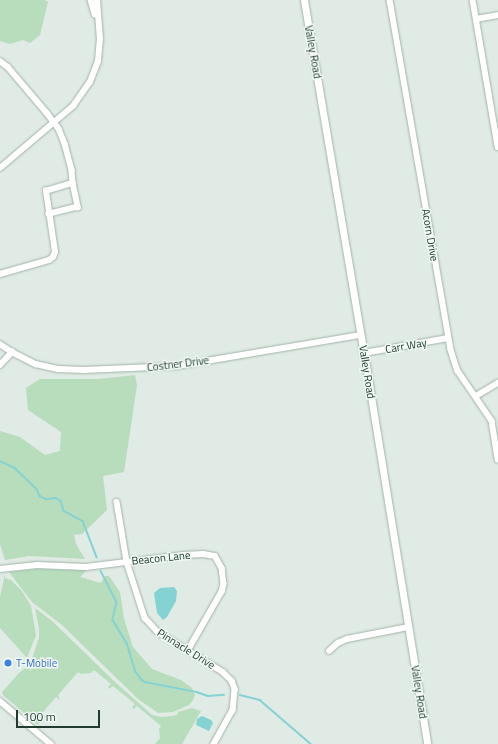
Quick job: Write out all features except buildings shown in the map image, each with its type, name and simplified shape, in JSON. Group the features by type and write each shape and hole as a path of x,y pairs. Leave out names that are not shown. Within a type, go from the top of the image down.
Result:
{"street":[{"path":"0,168 80,99 90,82 98,61 100,40 91,0"},
{"path":"97,0 97,22"},
{"name":"Valley Road","path":"304,0 364,353 427,744"},
{"name":"Acorn Drive","path":"390,0 448,338 455,363 492,421 498,460"},
{"path":"473,0 498,147"},
{"path":"476,19 498,15"},
{"path":"0,61 8,67 54,122 63,136 69,154 78,207 49,214"},
{"path":"491,104 498,103"},
{"path":"0,274 49,260 53,257 56,252 46,191 73,183"},
{"name":"Costner Drive","path":"0,344 36,364 58,369 149,368 208,361 360,335"},
{"name":"Carr Way","path":"364,353 448,338"},
{"path":"0,365 12,352"},
{"path":"476,396 498,383"},
{"name":"Pinnacle Drive","path":"117,502 127,562 141,609 148,622 158,632 223,672 232,681 235,689 233,710 214,744"},
{"name":"Beacon Lane","path":"0,569 37,565 86,567 203,554 215,556 222,568 224,584 222,592 188,651"},
{"path":"329,651 338,643 347,638 408,627"},
{"path":"0,701 51,744"}],"green space":[{"path":"0,0 45,0 48,2 40,35 30,43 23,40 10,44 0,41"},
{"path":"135,375 137,385 124,472 103,476 107,510 82,534 74,535 76,544 85,559 29,556 5,560 0,544 0,431 20,437 45,455 60,451 61,432 28,410 26,388 40,379 98,379"},
{"path":"35,569 87,570 80,577 101,583 105,576 109,576 120,592 124,619 133,647 152,669 181,680 192,688 195,695 189,705 173,712 158,713 138,699 62,625 32,602 9,572"},
{"path":"5,574 5,578 11,580 22,591 31,606 36,635 27,658 0,628 0,597"},
{"path":"35,608 52,621 114,681 152,715 161,717 173,716 178,714 178,712 192,708 201,711 182,744 155,744 160,738 159,729 161,726 137,706 134,709 132,707 135,704 113,686 109,689 108,687 111,684 94,670 91,673 81,674 78,672 58,695 60,700 56,697 37,719 40,722 38,725 3,695 2,692 19,673 30,664 39,638 39,628"}],"water":[{"path":"174,587 177,591 176,601 167,617 163,620 157,613 154,593 160,588"},
{"path":"202,716 211,720 213,723 209,731 196,725 197,719"}],"waterway":[{"path":"0,461 15,468 37,489 40,496 46,499 56,498 61,501 64,511 83,521 97,557"},
{"path":"101,571 117,602 113,620 127,643 136,672 142,680 145,682 197,692 208,696 224,695"},
{"path":"240,695 260,700 311,744"}],"place":[{"name":"T-Mobile","path":"8,663"}]}
